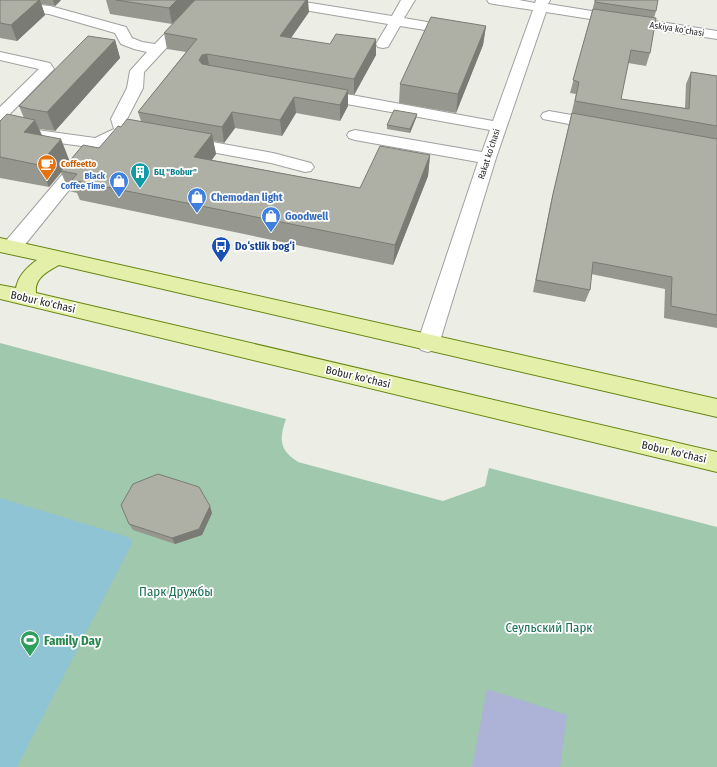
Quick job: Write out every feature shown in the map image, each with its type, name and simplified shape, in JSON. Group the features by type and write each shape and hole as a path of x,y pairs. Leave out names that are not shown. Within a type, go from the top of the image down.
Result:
{"main road":[{"path":"6,246 428,344 717,408"},
{"path":"28,299 25,287 31,276 43,265 58,258"},
{"name":"Bobur ko'chasi","path":"0,292 717,462"}],"street":[{"path":"123,130 119,120 135,88 137,71 204,0"},
{"path":"268,0 456,31"},
{"path":"383,44 408,0"},
{"name":"Askiya koʻchasi","path":"494,0 541,4 717,35"},
{"name":"Rakat koʻchasi","path":"428,344 438,309 498,127 541,4"},
{"path":"0,5 50,10 121,30 126,41 139,46 158,48"},
{"path":"0,56 45,66 47,69 0,122 36,135 97,143"},
{"path":"303,91 498,127"},
{"path":"549,116 618,128"},
{"path":"6,246 97,143 123,130 152,136"},
{"path":"355,135 488,158"},
{"path":"173,140 273,158 305,168"}],"green space":[{"name":"Парк Дружбы","path":"0,343 286,419 282,432 282,444 287,453 298,462 443,501 485,486 489,468 717,527 717,767 0,767"}],"shaded area":[{"name":"Family Day","path":"0,498 125,536 131,539 132,543 17,767 0,767"},
{"path":"487,689 567,715 560,767 472,767"}],"building":[{"path":"0,0 39,0 11,25 0,23"},
{"path":"116,0 177,0 169,8"},
{"path":"195,0 306,0 280,36 330,44 336,34 376,39 354,79 207,54 202,55 199,60 202,64 348,90 340,105 294,97 280,120 232,112 222,127 138,112 197,39 164,33"},
{"path":"595,0 658,0 656,11 595,2"},
{"path":"593,9 656,18 650,53 631,50 621,99 689,109 691,72 717,76 717,126 575,101 579,82 573,80"},
{"path":"431,17 486,26 458,94 400,84"},
{"path":"88,36 115,40 47,112 19,106"},
{"path":"394,110 417,114 410,129 387,125"},
{"path":"572,113 717,139 717,315 671,306 672,277 593,262 590,290 536,280 553,194"},
{"path":"7,114 35,120 24,132 61,139 39,165 0,157 0,121"},
{"path":"127,119 212,134 194,157 360,188 380,146 430,155 395,245 72,180 77,174 61,171 83,145 99,148 118,126 121,127"},
{"path":"158,474 199,487 210,506 199,529 172,538 129,524 121,505 133,484"}],"place":[{"name":"Coffeetto","path":"47,181"},
{"name":"БЦ \"Bobur\"","path":"140,189"},
{"name":"Black Coffee Time","path":"119,198"},
{"name":"Chemodan light","path":"197,214"},
{"name":"Goodwell","path":"271,233"},
{"name":"Doʻstlik bogʻi","path":"221,263"},
{"name":"Family Day","path":"30,657"}],"park label":[{"name":"Сеульский Парк","path":"549,627"}]}
